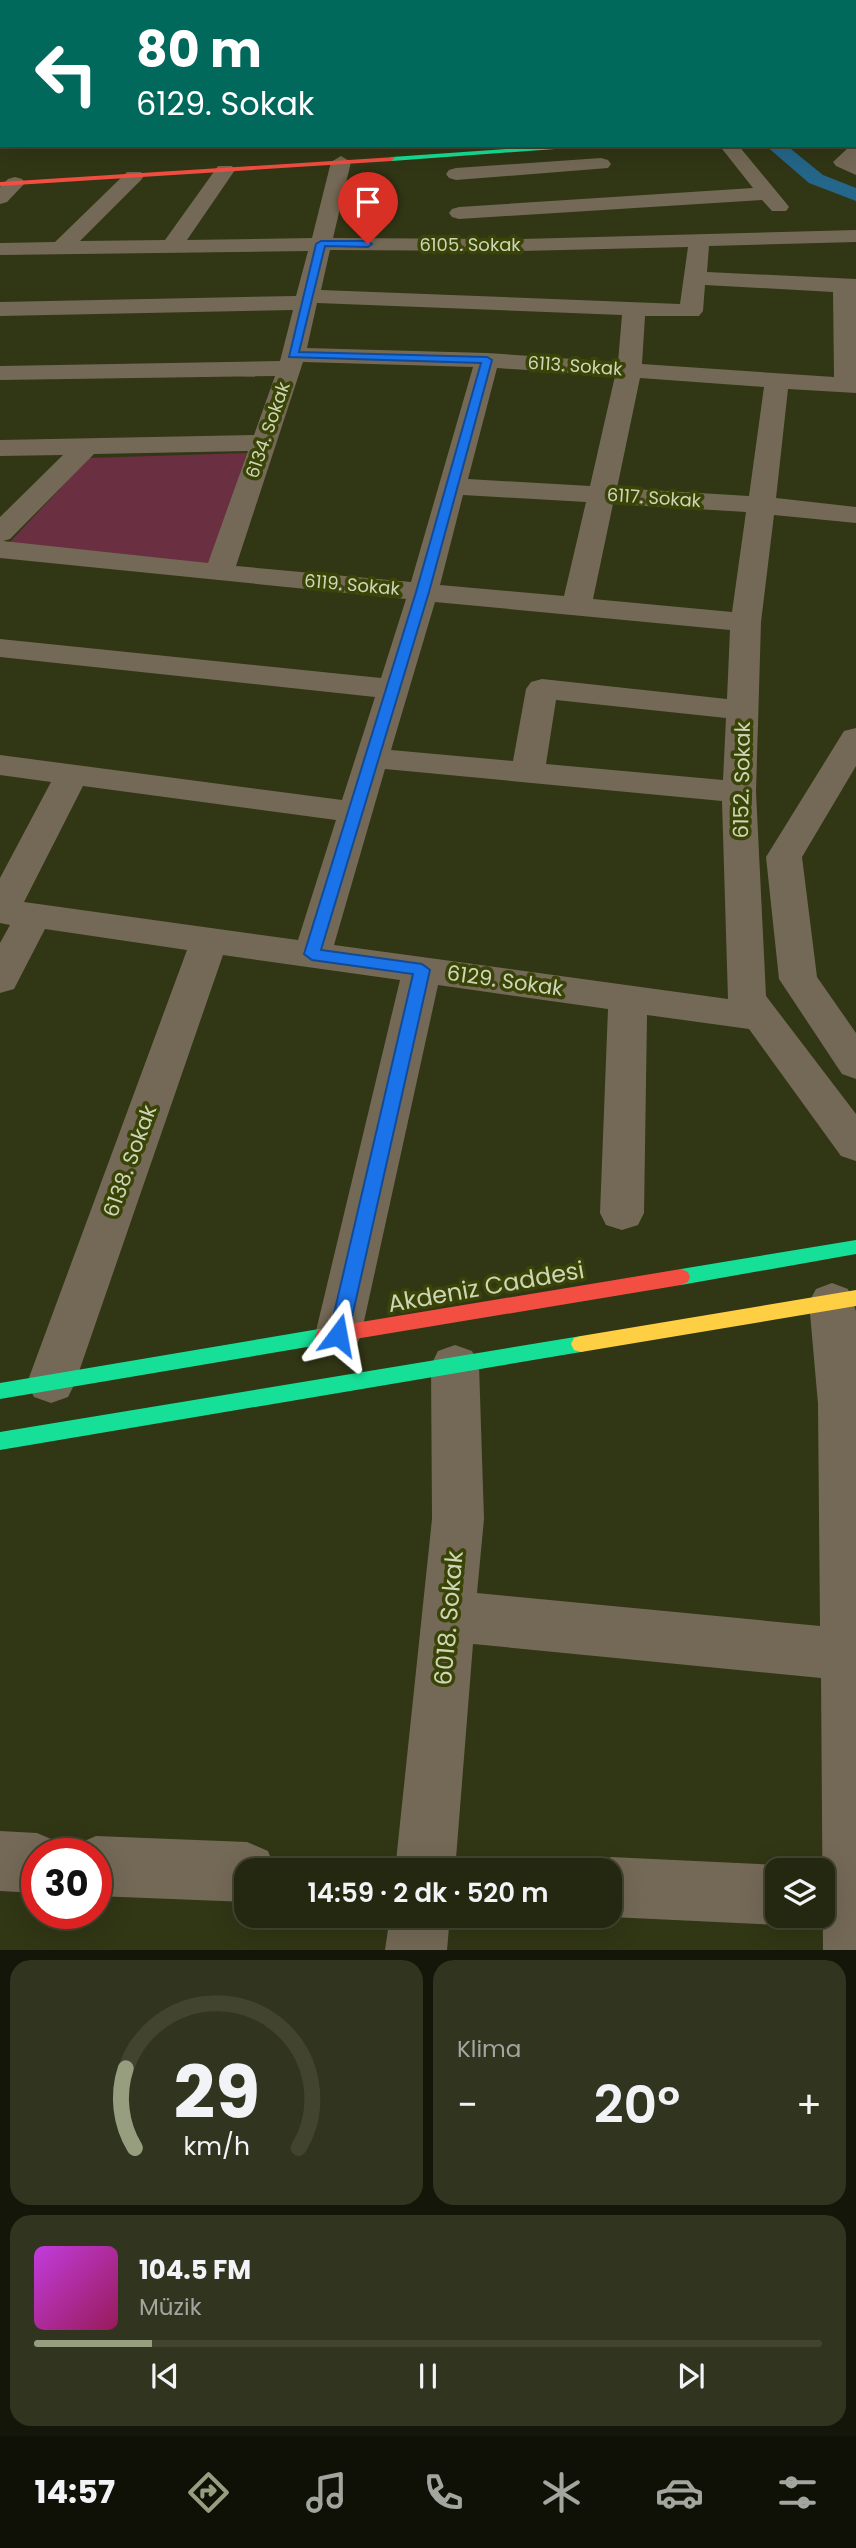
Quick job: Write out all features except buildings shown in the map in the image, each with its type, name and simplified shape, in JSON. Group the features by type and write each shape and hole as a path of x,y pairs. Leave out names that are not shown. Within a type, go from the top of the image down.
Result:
{"street":[{"path":"730,147 776,200 792,237"},
{"path":"5,181 134,176 341,162 603,154"},
{"path":"5,181 456,158"},
{"path":"456,158 461,245"},
{"name":"6134. Sokak","path":"219,573 291,361 341,162"},
{"path":"172,246 225,170"},
{"path":"61,248 134,176"},
{"path":"0,198 5,181"},
{"path":"459,213 769,193"},
{"name":"6105. Sokak","path":"0,249 321,244 461,245 856,236"},
{"path":"0,309 307,299 691,311 699,241"},
{"path":"695,278 850,286 851,385"},
{"path":"577,606 629,370 634,308"},
{"path":"312,954 422,592 487,360"},
{"name":"6113. Sokak","path":"0,373 291,361 487,360 851,385"},
{"name":"6152. Sokak","path":"777,380 746,622 739,792 747,998 856,1145"},
{"path":"0,449 264,443"},
{"path":"0,533 86,447"},
{"name":"6117. Sokak","path":"452,486 761,505 856,514"},
{"name":"6119. Sokak","path":"0,549 219,573 746,622"},
{"path":"0,648 393,690"},
{"path":"528,772 542,689 743,710"},
{"path":"856,738 784,857 798,979 856,1064"},
{"path":"372,758 739,792"},
{"path":"0,765 356,812"},
{"path":"0,980 11,913 72,775"},
{"name":"6129. Sokak","path":"11,913 761,1017"},
{"name":"6138. Sokak","path":"51,1383 209,940"},
{"path":"338,1335 422,970"},
{"path":"621,1213 628,998"},
{"name":"Akdeniz Caddesi","path":"0,1391 856,1247"},
{"path":"1,1445 844,1300 842,1404 851,1548 844,1915"},
{"name":"6018. Sokak","path":"426,1858 458,1519 455,1365"},
{"path":"449,1616 848,1656"},
{"path":"0,1861 21,1862"},
{"path":"112,1867 234,1871"},
{"path":"622,1888 765,1894"},
{"path":"416,1950 419,1928"}],"shaded area":[{"path":"247,453 210,567 8,544 89,458"}],"waterway":[{"path":"776,147 816,179 856,195"}],"traffic: fast":[{"path":"392,159 575,147"},
{"path":"681,1277 856,1247"},
{"path":"0,1391 325,1336"},
{"path":"0,1441 581,1344"}],"traffic: slow":[{"path":"581,1344 856,1298"}],"traffic: jam":[{"path":"0,184 392,159"},
{"path":"325,1336 681,1277"}],"route":[{"path":"338,1335 422,970 312,954 422,592 487,360 293,355 321,244 368,244"}]}
